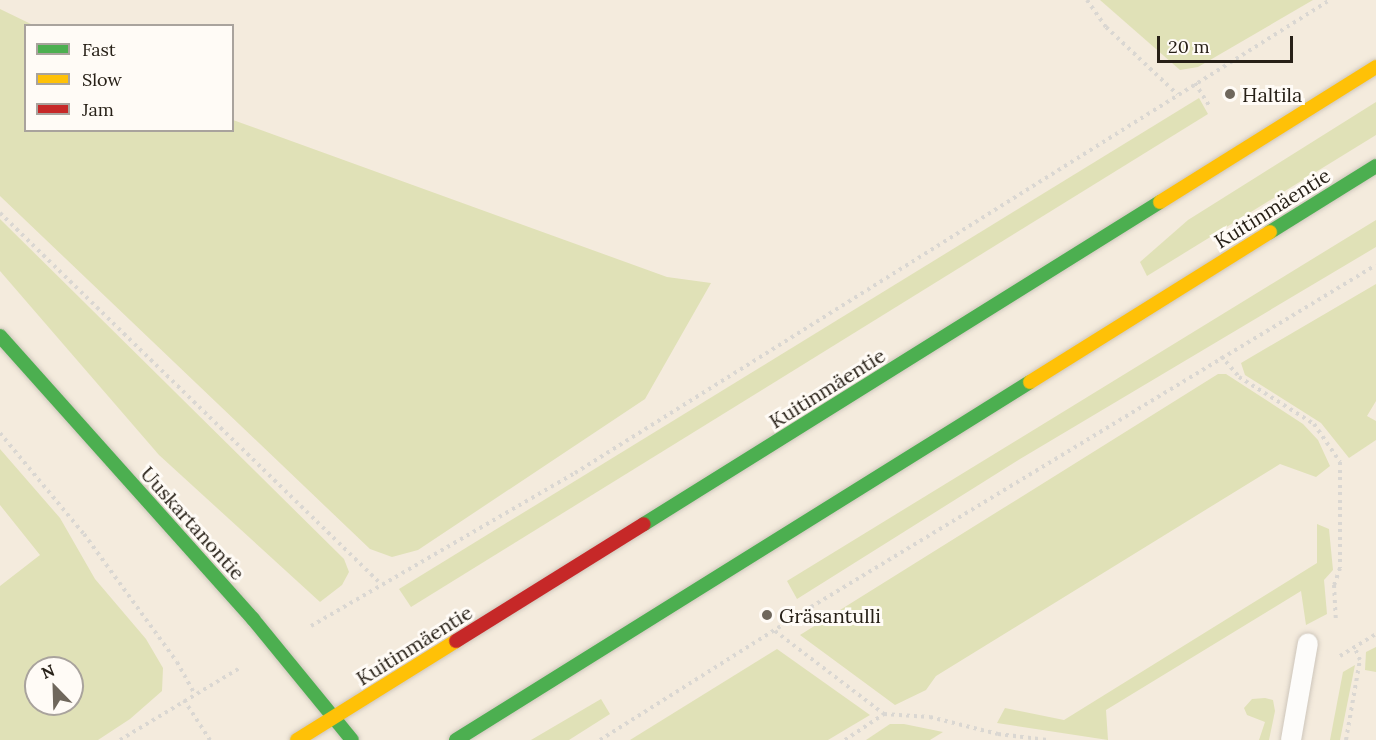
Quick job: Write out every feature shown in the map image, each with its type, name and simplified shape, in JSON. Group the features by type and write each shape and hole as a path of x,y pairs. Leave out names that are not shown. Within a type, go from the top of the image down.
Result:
{"main road":[{"name":"Kuitinmäentie","path":"297,740 1376,68"},
{"name":"Kuitinmäentie","path":"456,740 1376,166"},
{"name":"Uuskartanontie","path":"0,336 253,619 352,740"}],"lane":[{"path":"1291,740 1308,643"}],"path":[{"path":"1087,0 1106,27 1176,94"},
{"path":"0,213 381,584 575,473 1329,0"},
{"path":"1195,83 1210,107"},
{"path":"601,740 1221,356 1376,265"},
{"path":"1221,356 1239,377 1314,424 1340,462 1340,568 1334,585 1336,624"},
{"path":"0,433 84,534 177,662 195,694 120,740"},
{"path":"775,631 884,714 930,717 998,734 1048,740"},
{"path":"1337,647 1337,658 1376,634"},
{"path":"1346,740 1360,660 1355,648"},
{"path":"184,700 210,740"},
{"path":"845,740 884,714"}],"green space":[{"path":"1100,0 1313,0 1198,67 1180,70"},
{"path":"0,9 31,24 24,24 24,132 234,132 234,120 667,277 711,283 645,399 418,550 392,557 370,549 0,196"},
{"path":"1199,98 1208,114 411,607 399,589"},
{"path":"1376,102 1376,135 1147,276 1140,262 1188,220"},
{"path":"0,219 344,559 349,572 342,585 320,602 159,455 0,271"},
{"path":"1376,220 1376,247 1020,459 797,599 787,581"},
{"path":"1376,284 1376,401 1367,416 1376,421 1376,440 1349,458 1321,423 1245,375 1241,363"},
{"path":"1218,374 1226,374 1303,424 1318,440 1330,466 1316,477 1280,464 936,676 926,690 895,705 800,635"},
{"path":"0,449 60,518 95,579 146,639 163,668 162,691 130,719 98,740 0,740 0,586 40,555 0,505"},
{"path":"1317,524 1329,529 1333,570 1324,580 1327,614 1306,625 1301,591 1106,710 1108,740 997,723 1005,708 1064,720 1317,563"},
{"path":"1376,647 1376,672 1365,670 1366,652"},
{"path":"777,649 870,715 828,740 630,740"},
{"path":"1355,665 1340,740 1330,740 1343,672"},
{"path":"601,699 610,714 569,740 531,740"},
{"path":"1252,699 1273,700 1275,711 1269,740 1259,740 1265,722 1247,715 1244,708"},
{"path":"890,724 904,724 943,732 930,740 866,740"}],"traffic: fast":[{"path":"1270,232 1376,166"},
{"path":"644,524 1160,202"},
{"path":"0,336 253,619 352,740"},
{"path":"456,740 1030,382"}],"traffic: slow":[{"path":"1160,202 1376,67"},
{"path":"1030,382 1270,232"},
{"path":"297,740 456,641"}],"traffic: jam":[{"path":"456,641 644,524"}],"place":[{"name":"Haltila","path":"1230,94"},
{"name":"Gräsantulli","path":"767,615"}]}
